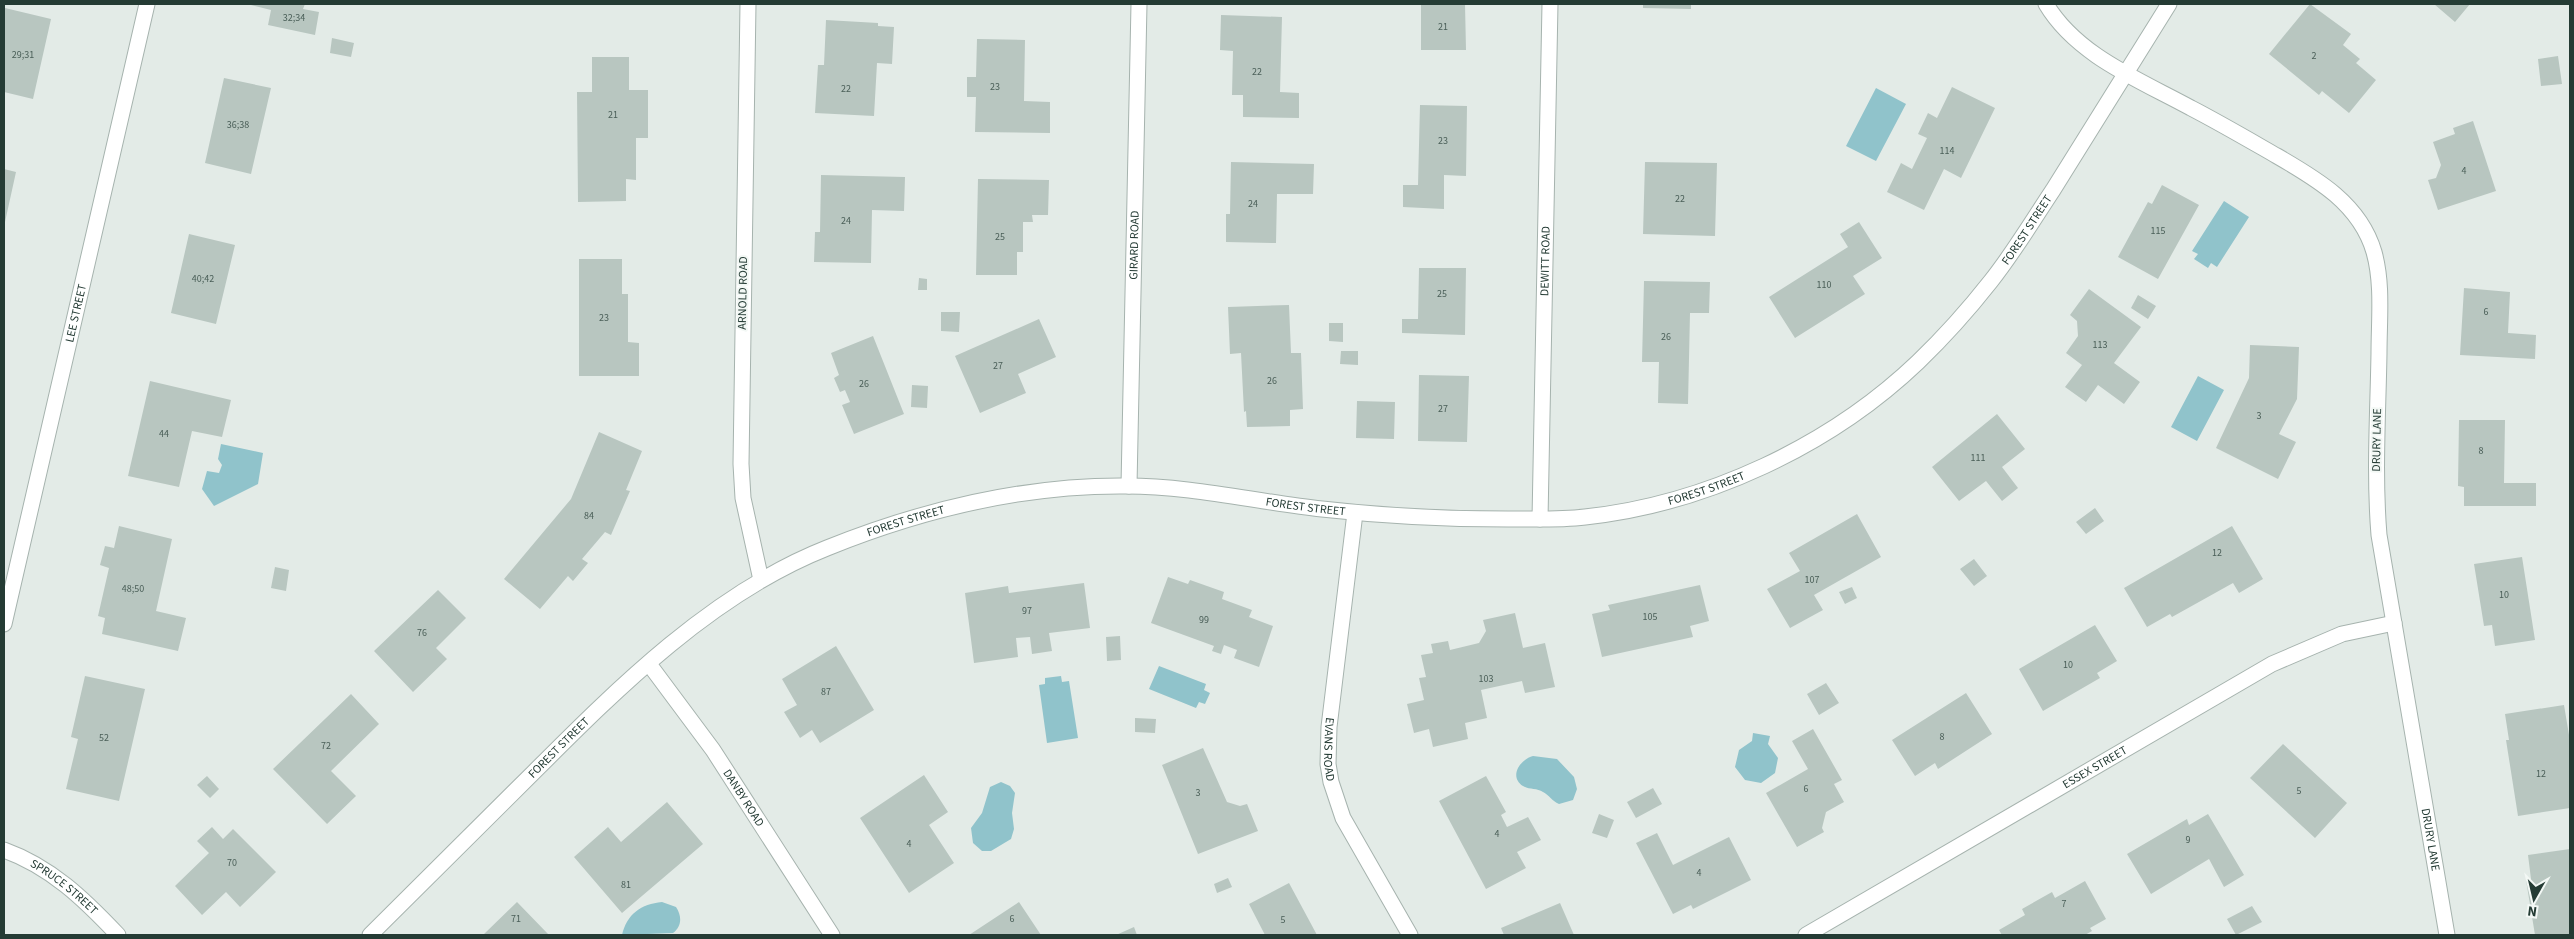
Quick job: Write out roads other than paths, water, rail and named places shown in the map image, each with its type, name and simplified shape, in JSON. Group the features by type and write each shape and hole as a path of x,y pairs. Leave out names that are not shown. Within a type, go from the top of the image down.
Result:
{"street":[{"name":"LEE STREET","path":"4,624 147,4"},
{"name":"ARNOLD ROAD","path":"748,4 741,476 743,498 761,580"},
{"name":"GIRARD ROAD","path":"1129,486 1139,4"},
{"name":"DEWITT ROAD","path":"1540,519 1550,4"},
{"name":"DRURY LANE","path":"2046,4 2072,36 2125,73 2214,120 2328,187 2353,212 2369,238 2377,266 2380,297 2377,511 2382,561 2447,935"},
{"name":"FOREST STREET","path":"370,935 606,700 718,609 761,580 822,550 931,512 1023,495 1095,487 1129,486 1191,491 1355,513 1445,518 1572,518 1658,505 1702,491 1771,461 1812,439 1870,401 1917,363 1995,276 2023,236 2169,4"},
{"name":"EVANS ROAD","path":"1355,513 1329,728 1328,764 1331,782 1343,818 1410,935"},
{"name":"ESSEX STREET","path":"1806,935 2272,664 2342,634 2394,623"},
{"name":"DANBY ROAD","path":"649,664 713,750 832,935"},
{"name":"SPRUCE STREET","path":"4,850 24,857 52,873 76,892 118,935"}],"water":[{"path":"1876,88 1906,104 1876,161 1846,146"},
{"path":"2224,201 2249,217 2217,267 2211,263 2208,268 2194,259 2198,254 2192,251"},
{"path":"2198,376 2224,390 2197,441 2171,427"},
{"path":"221,444 263,453 258,484 214,506 202,489 207,471 219,473 222,465 218,459"},
{"path":"1159,666 1206,684 1204,690 1210,693 1205,704 1199,702 1196,708 1149,689"},
{"path":"1061,676 1062,682 1069,681 1078,738 1047,743 1039,685 1045,684 1045,678"},
{"path":"1753,733 1770,736 1768,744 1778,758 1775,773 1761,783 1745,780 1735,767 1739,750 1752,741"},
{"path":"1533,756 1557,759 1574,777 1577,789 1573,800 1559,804 1543,792 1525,787 1519,782 1516,773 1518,768 1524,761"},
{"path":"1001,782 1010,786 1015,793 1012,813 1014,829 1011,839 991,851 982,851 973,843 971,828 982,813 990,787"},
{"path":"662,902 676,907 679,914 680,921 673,933 622,935 627,921 636,911 648,905"}]}
